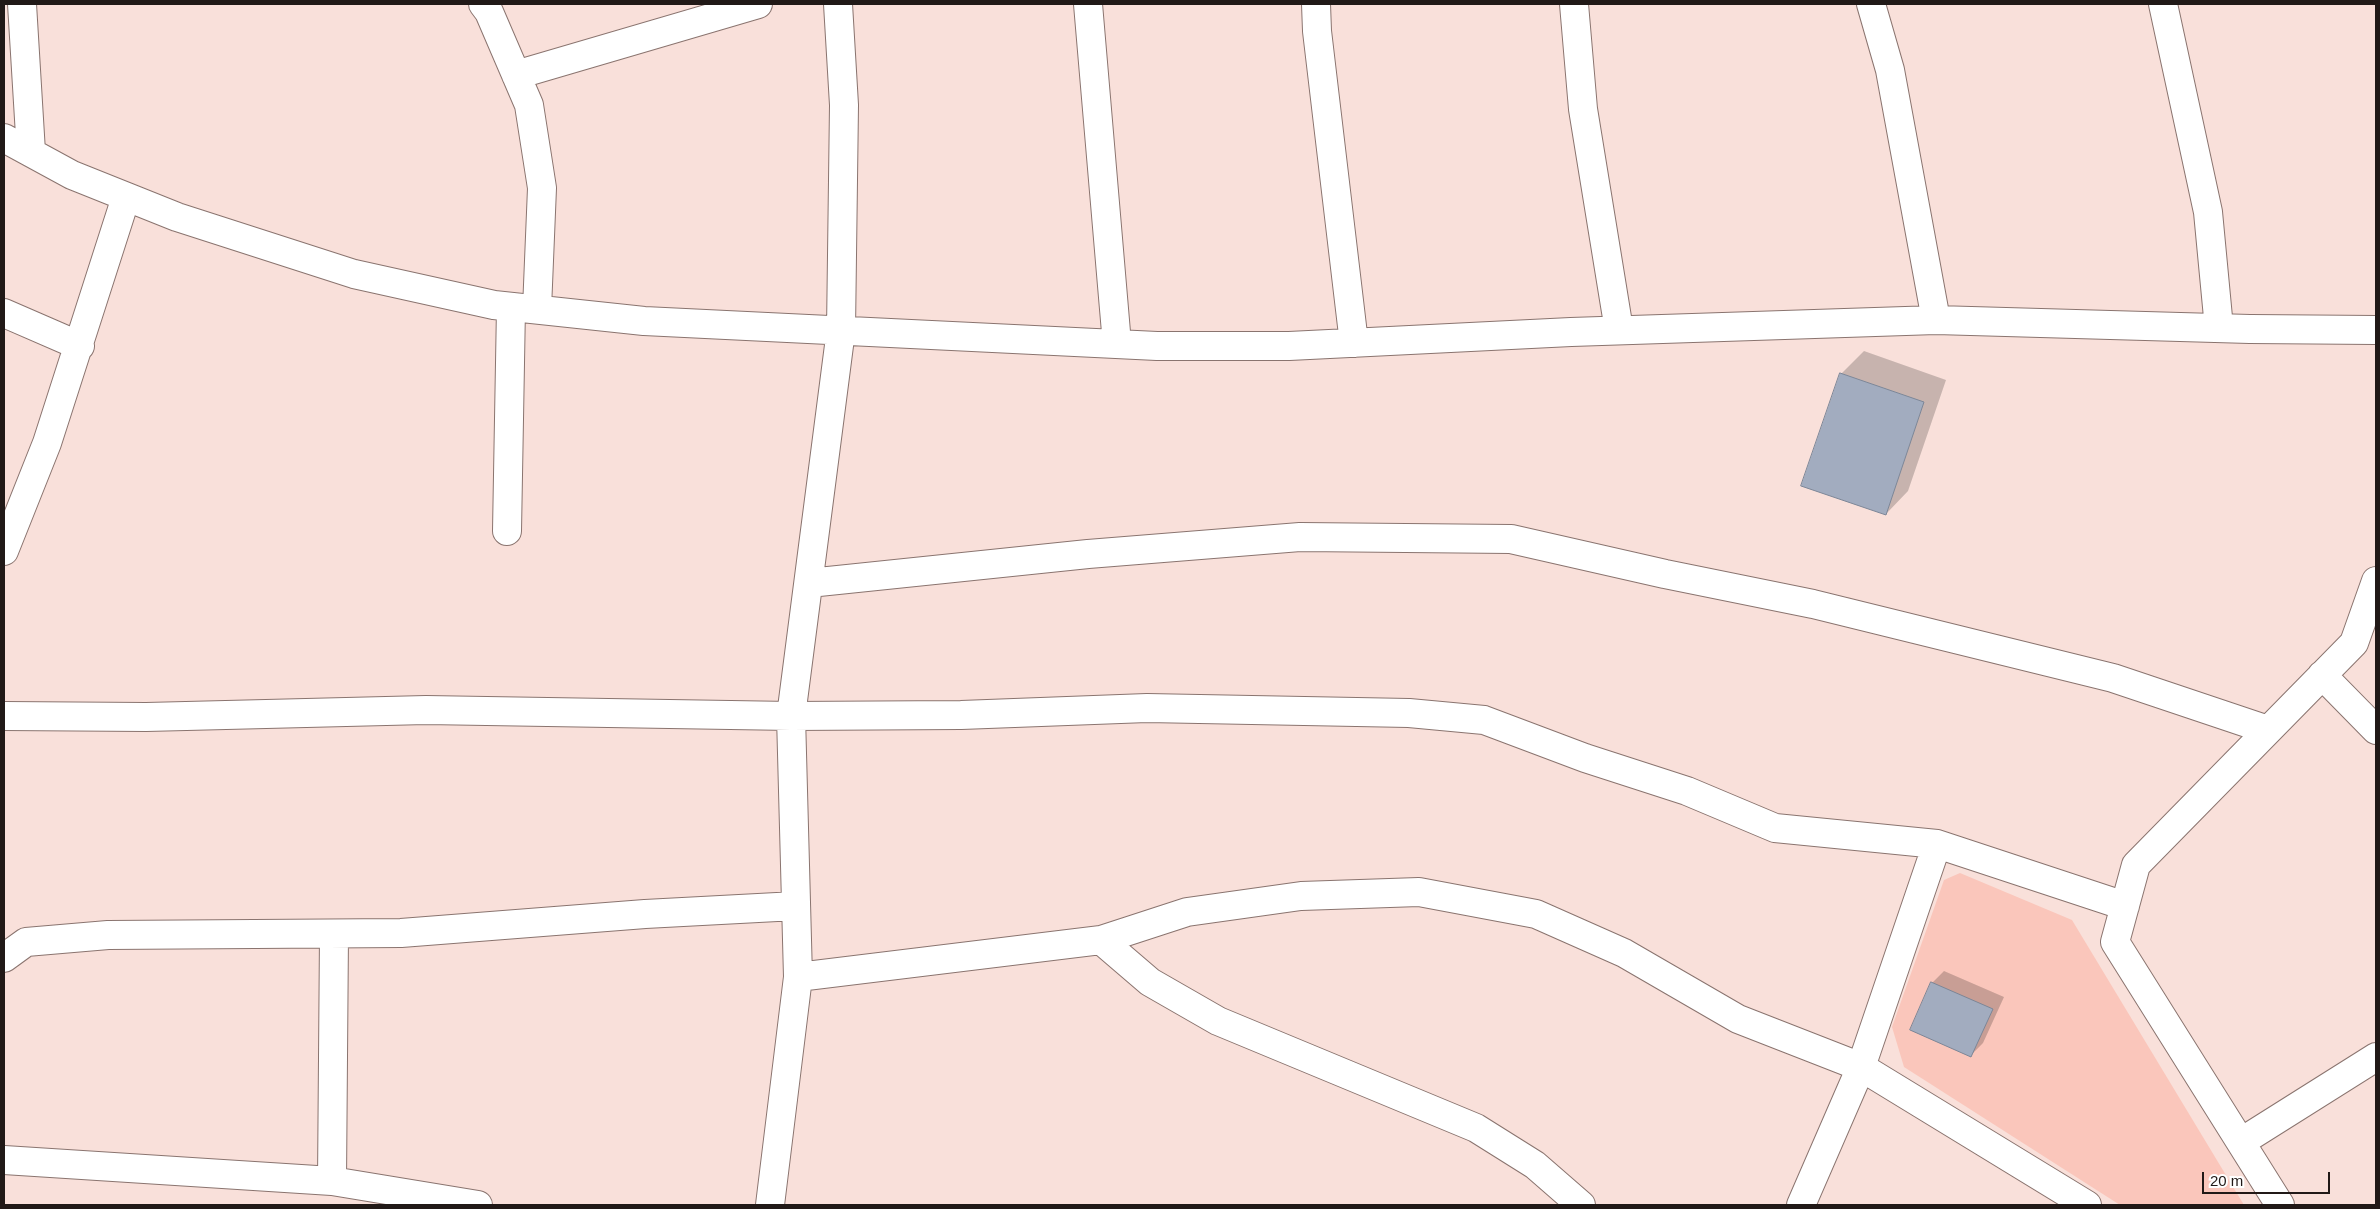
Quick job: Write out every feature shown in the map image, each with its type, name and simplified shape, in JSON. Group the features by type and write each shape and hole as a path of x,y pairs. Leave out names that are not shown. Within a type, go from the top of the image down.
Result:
{"street":[{"path":"22,4 31,152"},
{"path":"483,4 489,12 529,105 542,188 524,308 508,531"},
{"path":"516,75 758,4"},
{"path":"770,1205 798,977 791,716 841,330 844,105 838,4"},
{"path":"1088,4 1117,344"},
{"path":"1316,4 1317,30 1354,343"},
{"path":"1574,4 1582,109 1619,330"},
{"path":"1871,4 1890,70 1936,320"},
{"path":"2163,4 2208,212 2219,328"},
{"path":"4,138 72,175 177,217 354,274 494,305 644,321 1117,344 1289,346 1619,330 1936,320 2219,328 2376,330"},
{"path":"4,551 47,443 80,346 126,197"},
{"path":"4,313 80,346"},
{"path":"809,583 1088,554 1300,537 1511,539 1665,574 1813,604 2113,678 2268,730"},
{"path":"2280,1205 2114,942 2136,865 2354,643 2376,581"},
{"path":"2322,675 2376,730"},
{"path":"4,716 146,717 426,710 791,716 961,714 1147,708 1409,713 1484,720 1585,758 1687,791 1775,828 1937,844 2125,906"},
{"path":"1801,1205 1861,1067 1937,844"},
{"path":"798,977 1101,940 1187,912 1301,896 1418,892 1536,914 1624,953 1738,1019 1861,1067 2087,1205"},
{"path":"4,958 26,942 108,935 401,933 645,914 796,906"},
{"path":"332,1181 334,934"},
{"path":"1101,940 1150,982 1218,1021 1476,1128 1535,1165 1581,1205"},
{"path":"2240,1142 2376,1057"},
{"path":"4,1160 332,1181 478,1205"}],"shaded area":[{"path":"1960,873 2072,920 2244,1205 2120,1205 1904,1067 1892,1027 1944,880"}],"building":[{"path":"1840,373 1924,402 1886,515 1801,486"},
{"path":"1931,982 1993,1009 1971,1057 1910,1030"}]}
